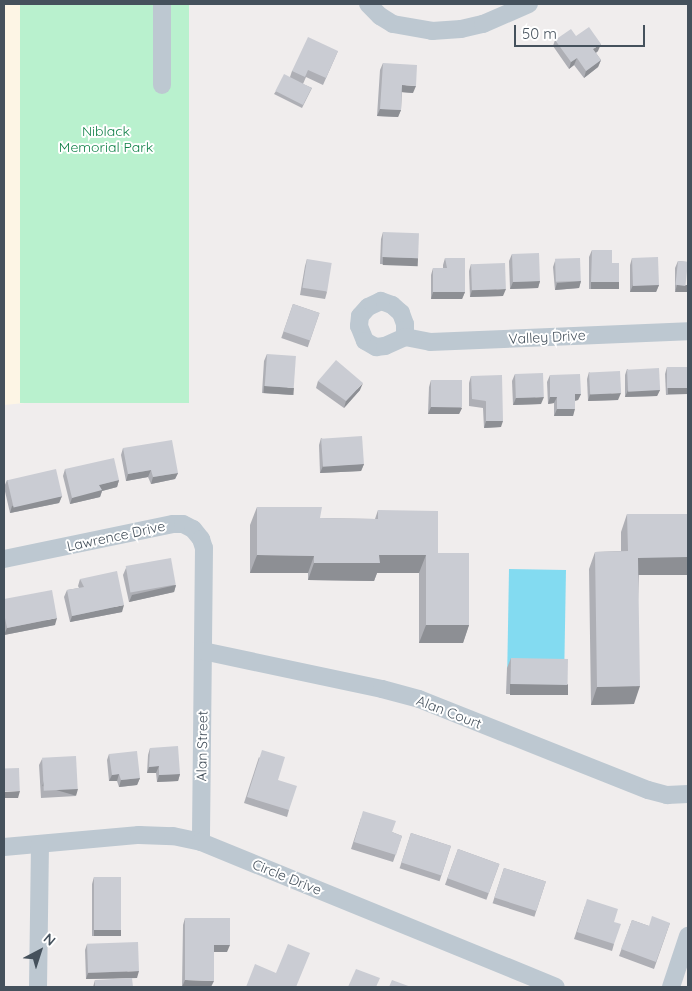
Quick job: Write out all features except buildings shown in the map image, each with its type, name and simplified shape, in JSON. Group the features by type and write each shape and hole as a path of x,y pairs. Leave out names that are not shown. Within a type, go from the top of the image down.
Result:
{"street":[{"path":"162,4 162,86"},
{"path":"368,4 380,16 393,24 432,31 461,29 483,24 529,4"},
{"name":"Valley Drive","path":"406,337 430,342 688,331"},
{"name":"Lawrence Drive","path":"4,559 173,524 183,524 193,528 201,539 204,548 203,651"},
{"name":"Alan Court","path":"203,651 401,694 648,790 667,795 688,794"},
{"name":"Alan Street","path":"201,842 203,651"},
{"name":"Circle Drive","path":"4,847 140,835 173,836 201,842 556,987"},
{"path":"38,987 40,844"},
{"path":"671,987 688,936"}],"shaded area":[{"path":"4,4 20,4 25,403 4,405"}],"green space":[{"name":"Niblack Memorial Park","path":"20,4 189,4 189,403 20,403"}],"water":[{"path":"509,569 566,570 564,669 507,668"}]}
